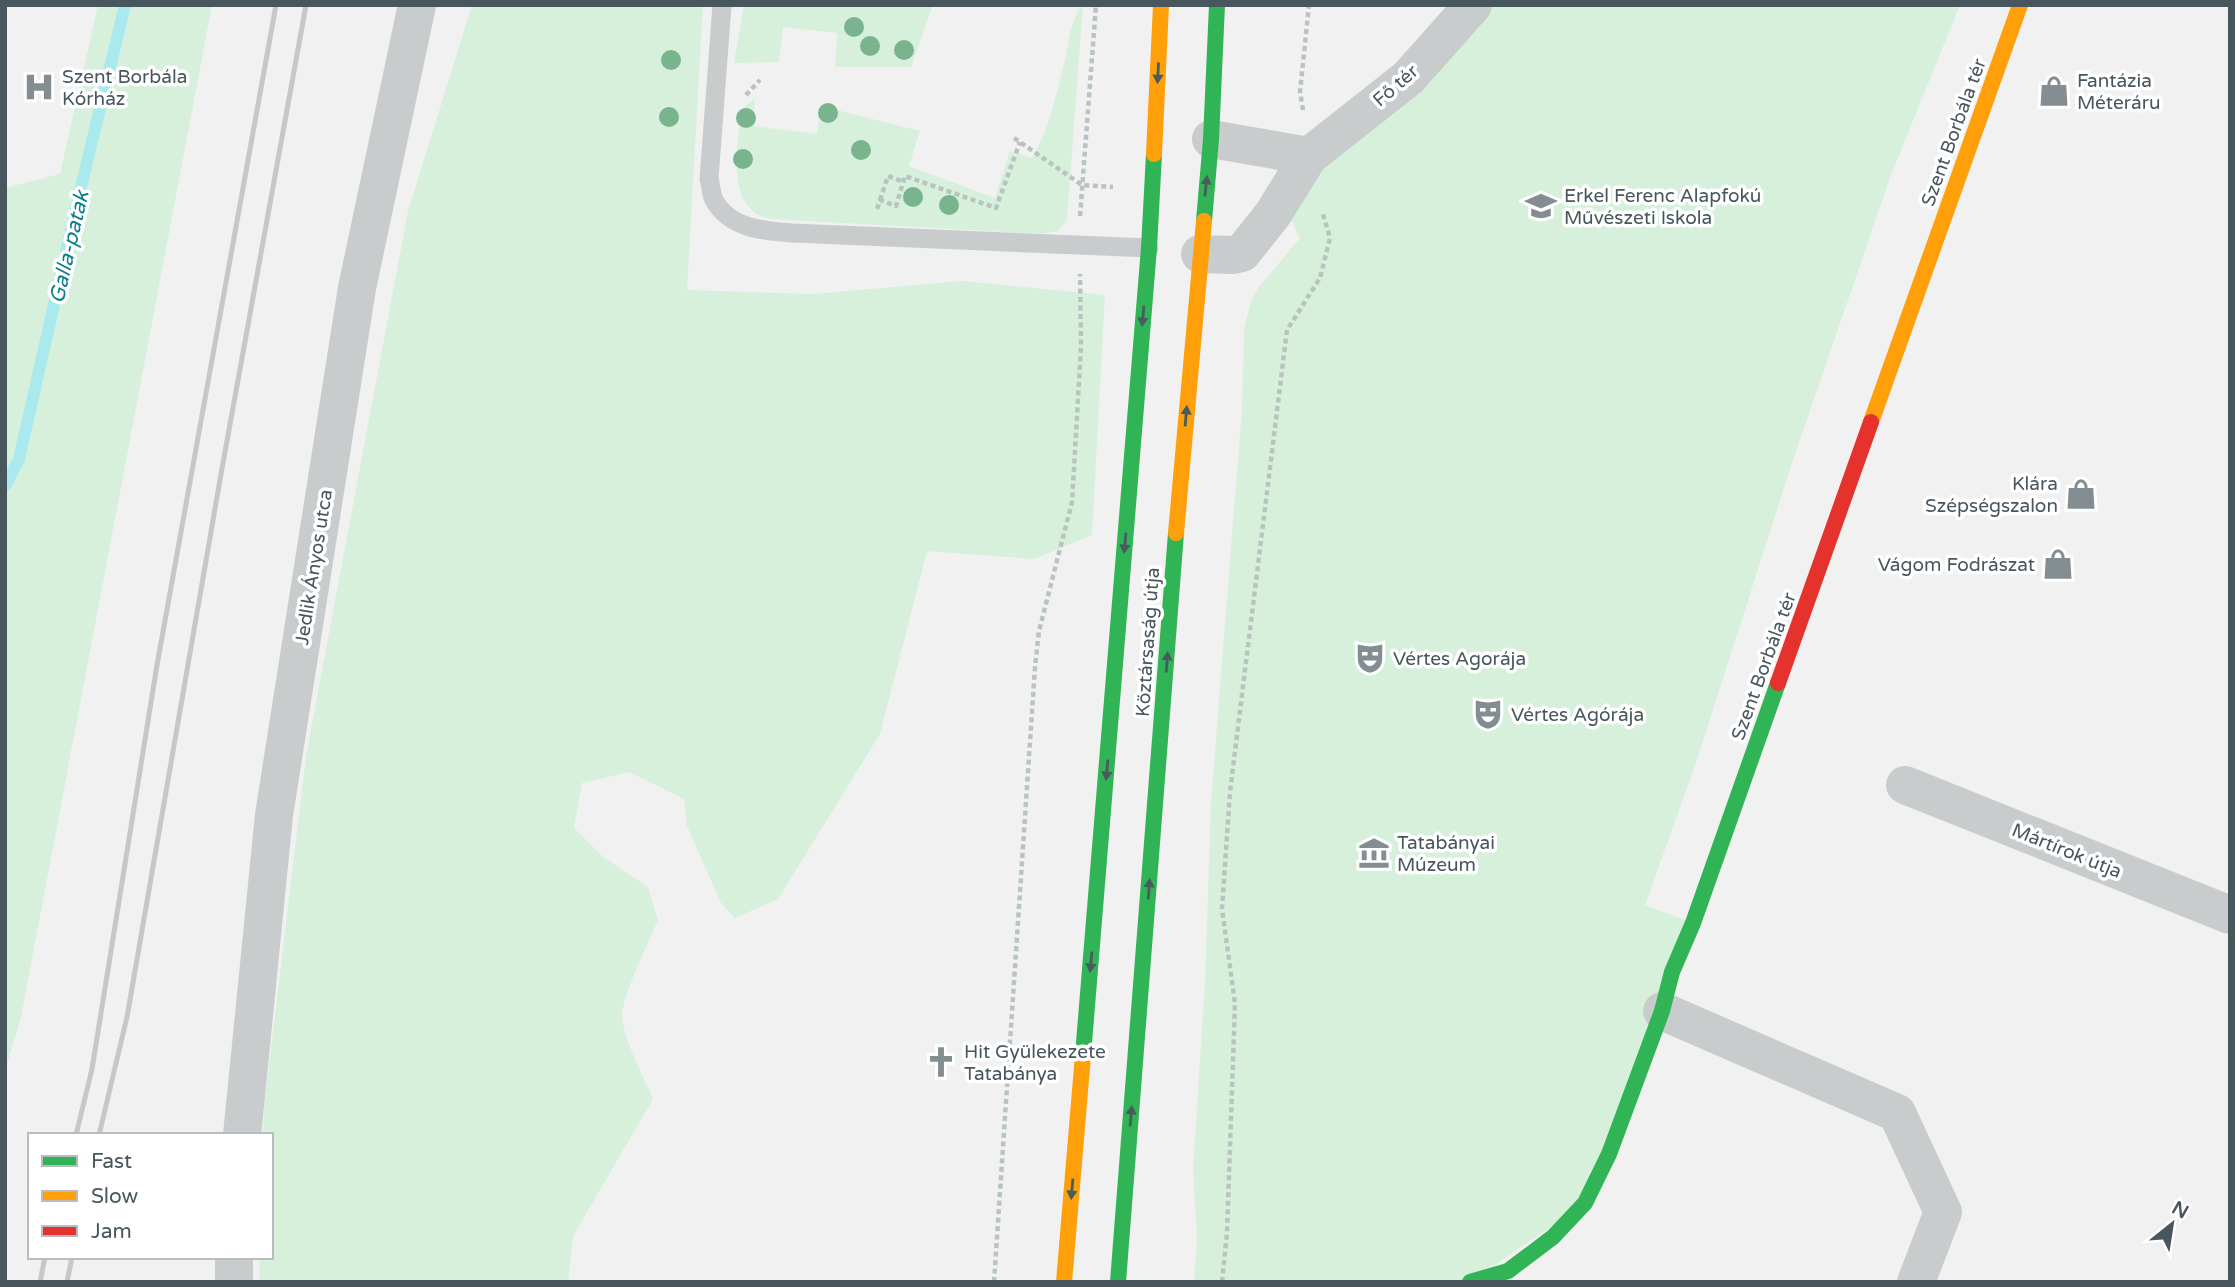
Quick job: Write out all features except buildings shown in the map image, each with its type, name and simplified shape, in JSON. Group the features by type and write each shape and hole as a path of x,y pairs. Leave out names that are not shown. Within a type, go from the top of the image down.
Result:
{"street":[{"name":"Jedlik Ányos utca","path":"242,1133 274,815 357,288 417,5"},
{"name":"Köztársaság útja","path":"1064,1282 1149,248 1161,5"},
{"name":"Köztársaság útja","path":"1118,1282 1211,139 1217,5"},
{"name":"Fő tér","path":"1200,254 1242,253 1273,214 1309,156 1408,78 1473,5"},
{"name":"Szent Borbála tér","path":"1470,1282 1508,1271 1553,1237 1585,1203 1609,1154 2020,5"},
{"path":"1211,139 1309,156"},
{"name":"Mártírok útja","path":"1905,785 2230,915"},
{"path":"1662,1011 1897,1112 1943,1212 1916,1282"},
{"path":"234,1259 234,1282"}],"lane":[{"path":"722,5 709,178 714,200 734,222 761,230 793,233 1149,248"}],"path":[{"path":"994,1282 1035,667 1039,631 1072,502 1080,347 1082,185 1096,5"},
{"path":"1222,1282 1227,1233 1235,1003 1222,909 1230,792 1287,330 1320,278 1330,238 1309,156 1300,92 1309,5"},
{"path":"1014,138 1082,185"},
{"path":"880,200 895,206 905,176 996,208 1020,142"},
{"path":"874,220 888,176 904,182"}],"green space":[{"path":"98,5 212,5 21,1017 5,1071 5,188 60,174"},
{"path":"472,5 703,5 687,290 813,294 962,281 1105,295 1092,535 1034,559 927,551 880,734 778,899 735,918 721,903 687,826 684,799 629,772 582,783 574,828 602,856 648,887 658,920 631,983 622,1017 630,1048 653,1099 573,1236 568,1282 259,1282 260,1259 273,1259 273,1133 263,1133 264,1107 306,756 408,211"},
{"path":"744,5 933,5 911,67 835,67 837,33 783,27 779,62 734,63"},
{"path":"1083,5 1067,219 1058,231 1040,234 771,219 757,214 746,203 738,179 737,150 741,110 755,98 753,126 817,134 821,106 920,131 909,166 995,198 1010,151 1032,158 1038,147 1056,98 1072,25"},
{"path":"1473,5 1960,5 1891,175 1792,463 1695,766 1645,905 1693,923 1585,1203 1470,1282 1194,1282 1197,1240 1193,1168 1205,982 1211,802 1242,408 1244,329 1251,301 1258,288 1300,238 1282,201"}],"waterway":[{"name":"Galla-patak","path":"5,486 19,459 125,5"}],"railway":[{"path":"76,1133 92,1069 157,665 276,5"},
{"path":"99,1133 127,1017 306,5"},
{"path":"40,1282 45,1259"},
{"path":"67,1282 72,1259"}],"traffic: fast":[{"path":"1204,221 1217,5"},
{"path":"1083,1055 1149,248 1154,154"},
{"path":"1118,1282 1176,533"},
{"path":"1470,1282 1508,1271 1553,1237 1585,1203 1609,1154 1662,1011 1672,972 1693,923 1778,683"}],"traffic: slow":[{"path":"1154,154 1161,5"},
{"path":"1871,422 2020,5"},
{"path":"1176,533 1204,221"},
{"path":"1064,1282 1083,1055"}],"traffic: jam":[{"path":"1778,683 1871,422"}],"place":[{"name":"Szent Borbála Kórház","path":"39,87"},
{"name":"Fantázia Méteráru","path":"2054,91"},
{"name":"Erkel Ferenc Alapfokú Művészeti Iskola","path":"1541,206"},
{"name":"Klára Szépségszalon","path":"2081,494"},
{"name":"Vágom Fodrászat","path":"2058,564"},
{"name":"Vértes Agorája","path":"1370,658"},
{"name":"Vértes Agórája","path":"1488,714"},
{"name":"Tatabányai Múzeum","path":"1374,853"},
{"name":"Hit Gyülekezete Tatabánya","path":"941,1062"}]}
